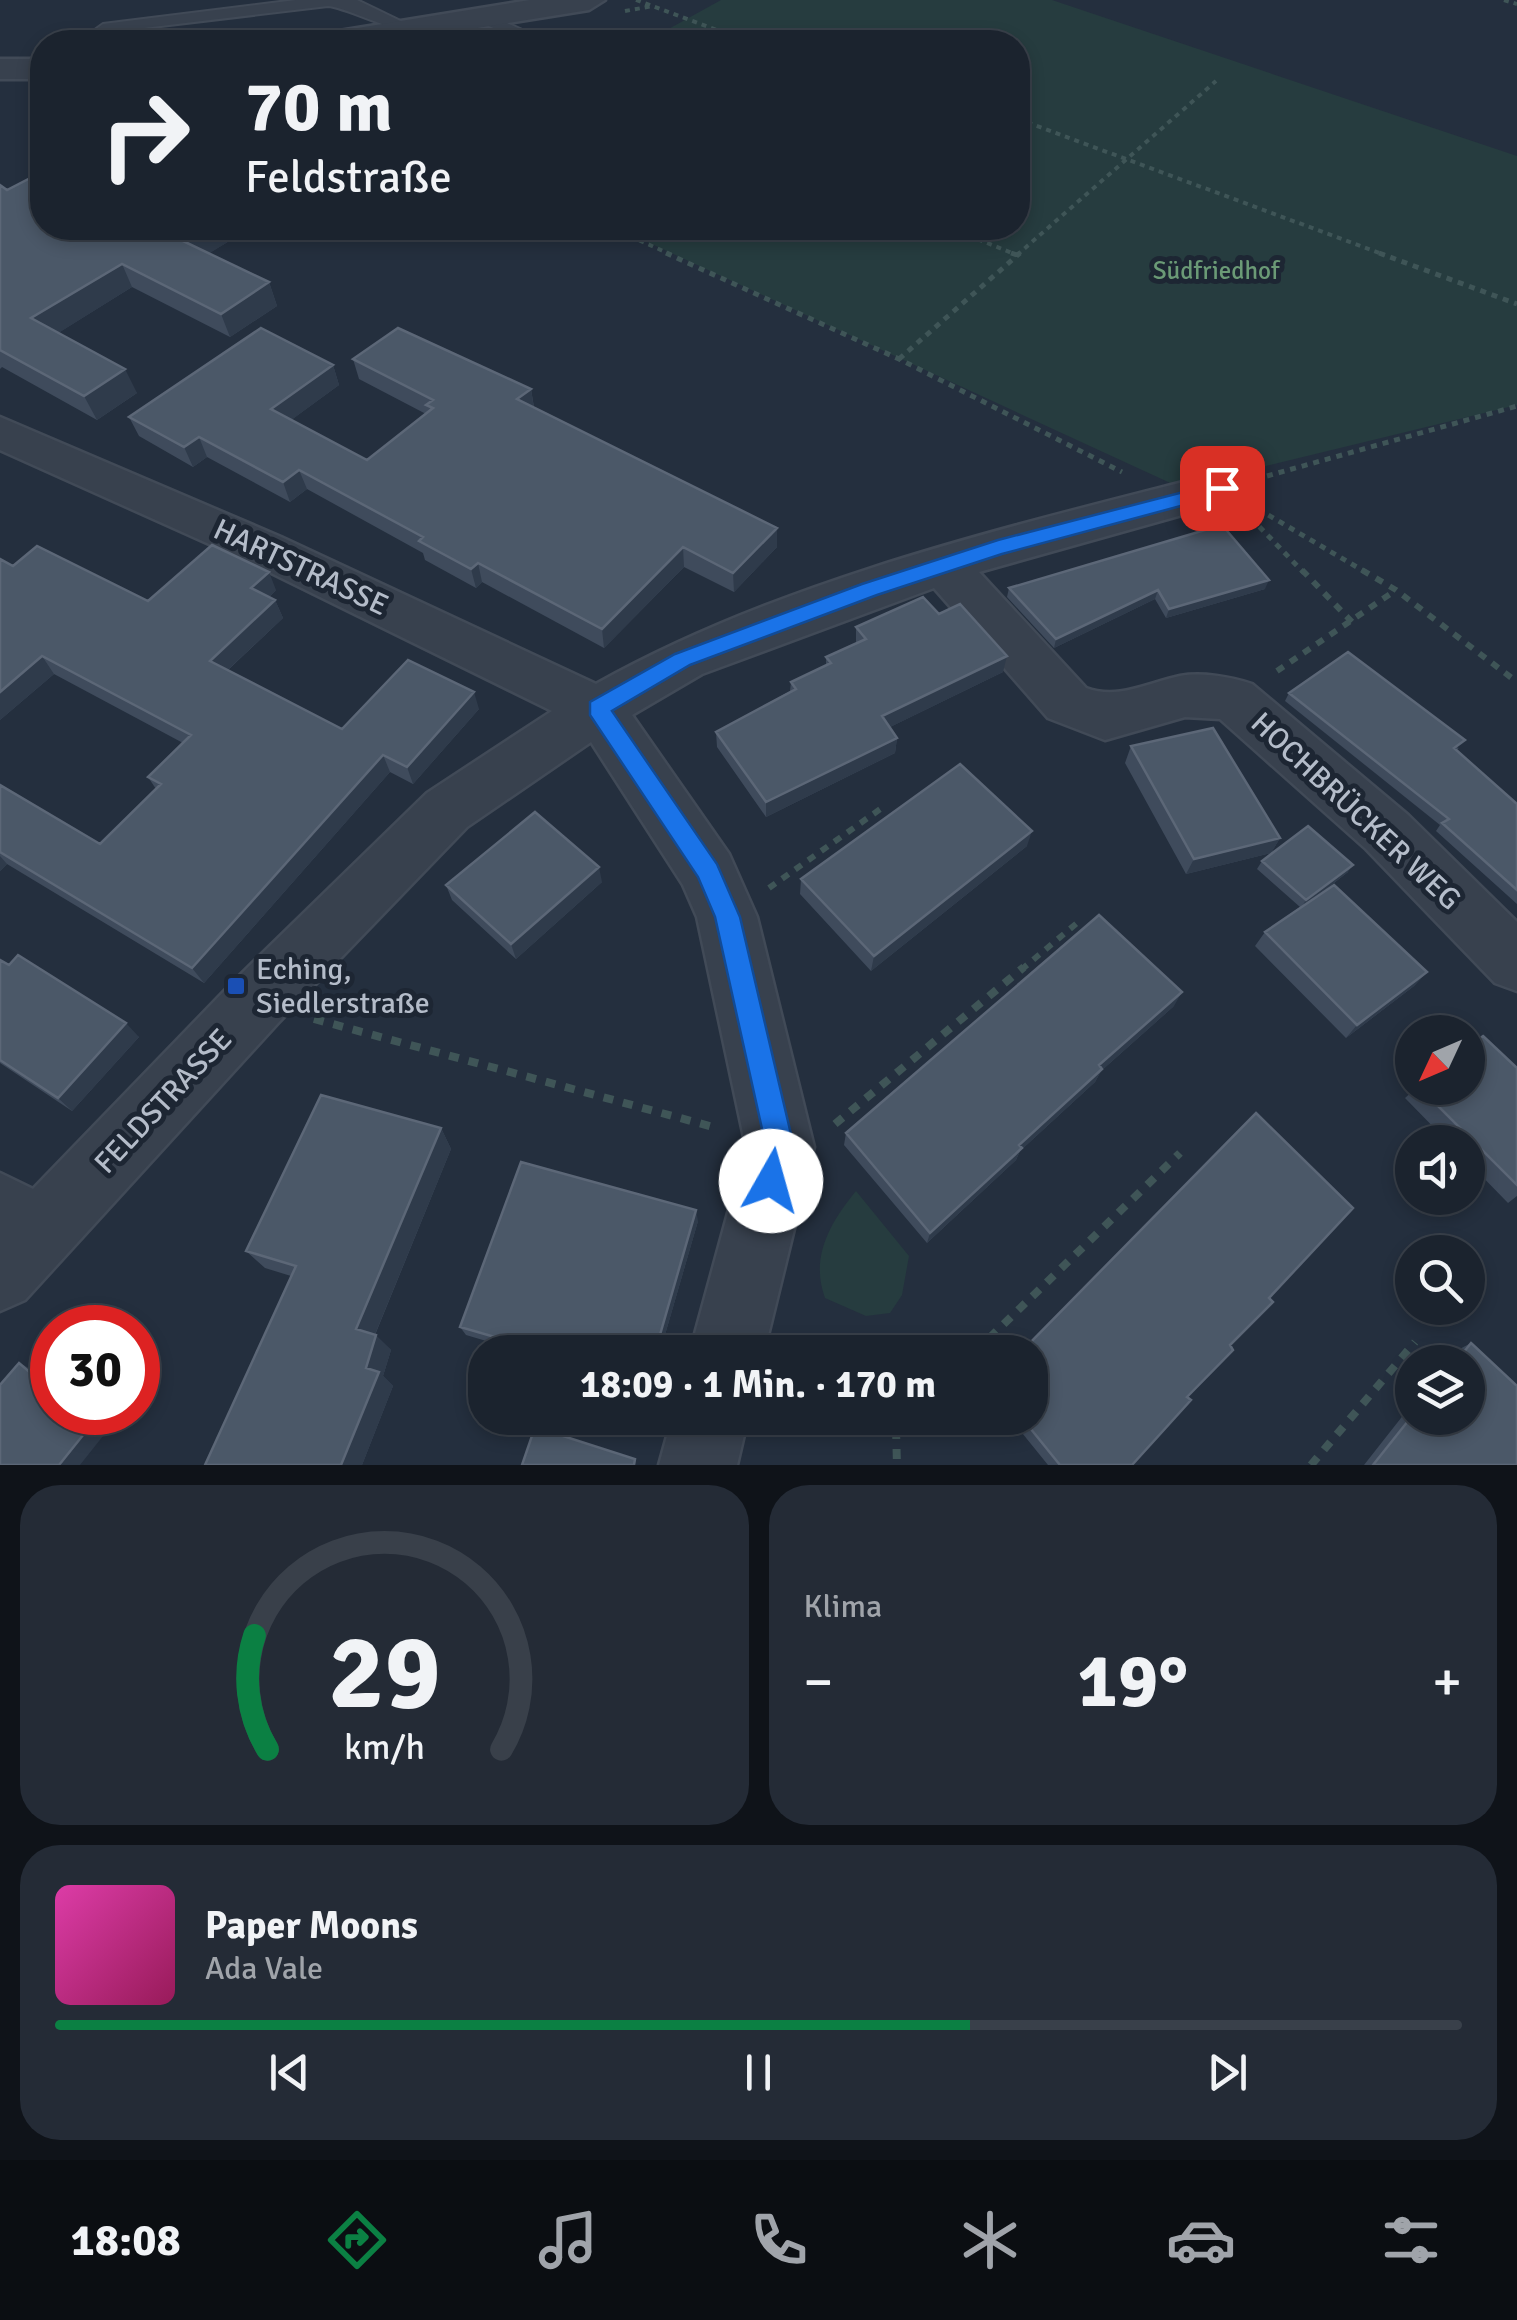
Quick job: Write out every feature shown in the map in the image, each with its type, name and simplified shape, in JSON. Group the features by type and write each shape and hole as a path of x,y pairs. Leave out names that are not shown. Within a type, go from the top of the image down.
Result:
{"street":[{"path":"411,30 589,0"},
{"path":"0,69 30,69"},
{"name":"HARTSTRASSE","path":"0,432 264,548 598,709"},
{"name":"FELDSTRASSE","path":"13,1239 447,810 598,709 683,660 870,590 998,548 1199,495"},
{"name":"HOCHBRÜCKER WEG","path":"945,567 1067,702 1106,718 1184,696 1234,700 1387,832 1517,963"},
{"path":"598,709 708,872 728,917 780,1147 731,1335"},
{"path":"698,1465 706,1435"}],"lane":[{"path":"102,30 328,1 354,4 411,30"},
{"path":"485,19 511,30"}],"path":[{"path":"636,0 716,30"},
{"path":"1504,0 1517,4"},
{"path":"899,360 1216,80"},
{"path":"1030,123 1517,304"},
{"path":"638,240 1199,495 1396,590 1517,682"},
{"path":"979,240 1017,256"},
{"path":"1199,495 1517,406"},
{"path":"1199,495 1353,623"},
{"path":"1234,700 1353,623 1396,590"},
{"path":"728,917 886,805"},
{"path":"255,1003 566,1084 780,1147 813,1142 1076,923"},
{"path":"993,1335 1180,1153"},
{"path":"1311,1465 1415,1342"},
{"path":"896,1435 897,1465"}],"green space":[{"name":"Südfriedhof","path":"721,0 1052,0 1517,156 1517,405 1179,487 643,240 1030,240 1030,30 667,30"},
{"path":"856,1191 909,1256 902,1295 890,1313 866,1316 825,1298 820,1268 825,1241"}],"building":[{"path":"30,178 30,240 185,240 269,282 221,314 122,264 31,318 125,369 84,396 0,350 0,185 7,190"},
{"path":"261,328 333,365 271,409 367,460 433,408 426,405 433,400 353,359 398,328 531,389 517,399 777,528 733,573 683,547 602,629 478,563 471,569 419,541 423,537 299,470 283,482 199,437 184,447 129,417"},
{"path":"1222,525 1269,580 1169,609 1158,590 1056,639 1009,588"},
{"path":"212,545 269,572 251,588 275,600 210,661 342,729 408,660 474,692 407,767 383,755 192,968 0,852 0,785 100,844 161,784 148,777 191,735 42,656 0,692 0,559 13,566 37,546 148,601"},
{"path":"923,597 939,614 960,604 1007,656 882,716 897,738 766,802 716,732 796,689 791,682 831,663 826,657 866,639 856,627"},
{"path":"1348,652 1465,740 1454,748 1517,804 1517,890 1442,823 1449,819 1289,693"},
{"path":"1213,728 1280,838 1194,859 1131,746"},
{"path":"960,764 1032,831 874,956 801,879"},
{"path":"535,812 599,867 511,944 446,885"},
{"path":"1308,826 1353,865 1306,900 1262,861"},
{"path":"1334,885 1427,972 1357,1025 1265,932"},
{"path":"1099,915 1182,992 1099,1065 1102,1069 930,1233 846,1133"},
{"path":"18,955 126,1023 58,1098 0,1060 0,960 9,965"},
{"path":"1485,1038 1517,1068 1517,1185 1485,1153 1485,1125 1457,1125 1437,1105 1485,1105"},
{"path":"321,1095 441,1128 356,1329 376,1335 366,1368 379,1372 341,1465 205,1465 296,1266 246,1251"},
{"path":"1256,1113 1353,1208 1269,1298 1273,1302 1230,1345 1233,1350 1187,1397 1191,1400 1132,1465 1060,1465 1036,1435 1048,1435 1048,1335 1038,1335"},
{"path":"521,1162 696,1210 660,1335 488,1335 460,1327"},
{"path":"1485,1356 1517,1386 1517,1465 1373,1465 1397,1435 1485,1435"},
{"path":"19,1363 30,1372 30,1435 83,1435 59,1465 0,1465 0,1385"},
{"path":"532,1435 560,1435 635,1459 634,1465 522,1465"}],"place":[{"name":"Eching, Siedlerstraße","path":"236,986"}],"route":[{"path":"771,1181 780,1147 728,917 708,872 598,709 683,660 870,590 998,548 1222,488"}]}
